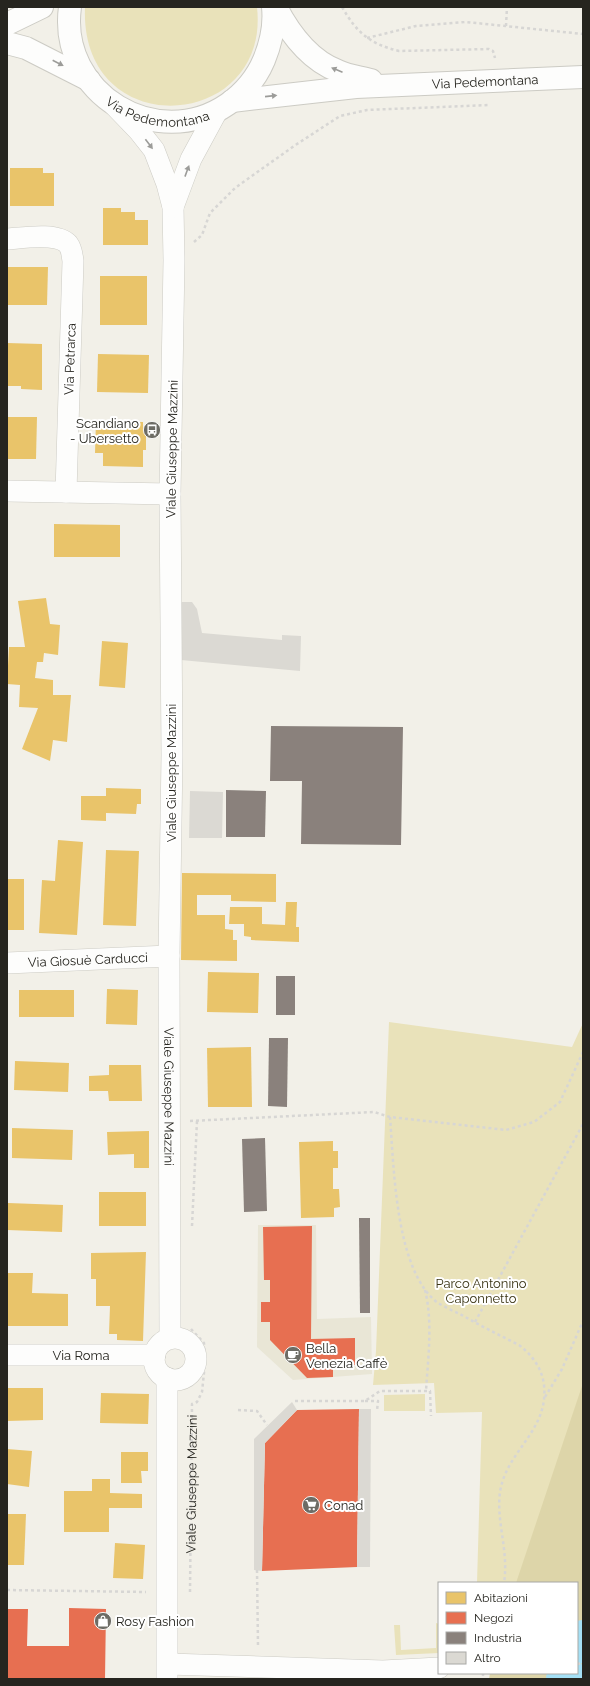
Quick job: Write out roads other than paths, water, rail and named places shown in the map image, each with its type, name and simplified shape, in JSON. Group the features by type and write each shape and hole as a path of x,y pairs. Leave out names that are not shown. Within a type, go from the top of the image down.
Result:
{"main road":[{"path":"7,24 42,7"},
{"name":"Via Pedemontana","path":"70,7 71,40 82,70 89,80 102,95 114,104 128,112 158,121 188,121 224,106 324,90 583,77"},
{"name":"Via Pedemontana","path":"224,106 251,84 259,72 271,44 273,29 272,7"},
{"name":"Via Pedemontana","path":"276,7 298,42 317,60 338,72 387,86"},
{"name":"Via Pedemontana","path":"7,43 26,48 89,80"}],"street":[{"name":"Viale Giuseppe Mazzini","path":"114,104 139,130 154,150 167,184 173,207 174,260 170,494 172,755 169,956 170,1338"},
{"name":"Viale Giuseppe Mazzini","path":"173,207 191,159 224,106"},
{"name":"Via Petrarca","path":"7,239 52,236 67,243 72,251 73,261 66,492"},
{"path":"7,492 170,494"},
{"name":"Via Giosuè Carducci","path":"7,963 169,956"},
{"path":"170,1338 182,1338 195,1350 197,1362 191,1374 180,1380 167,1378 157,1369 154,1355 160,1344 170,1338"},
{"name":"Via Roma","path":"7,1355 154,1355"},
{"name":"Viale Giuseppe Mazzini","path":"167,1378 167,1671"},
{"path":"167,1671 382,1671 438,1668"}],"waterway":[{"path":"578,1645 583,1638"},
{"path":"564,1679 566,1674"}],"place":[{"name":"Scandiano - Ubersetto","path":"152,430"},
{"name":"Bella Venezia Caffè","path":"293,1355"},
{"name":"Conad","path":"311,1505"},
{"name":"Rosy Fashion","path":"103,1621"}],"park label":[{"name":"Parco Antonino Caponnetto","path":"481,1290"}]}
